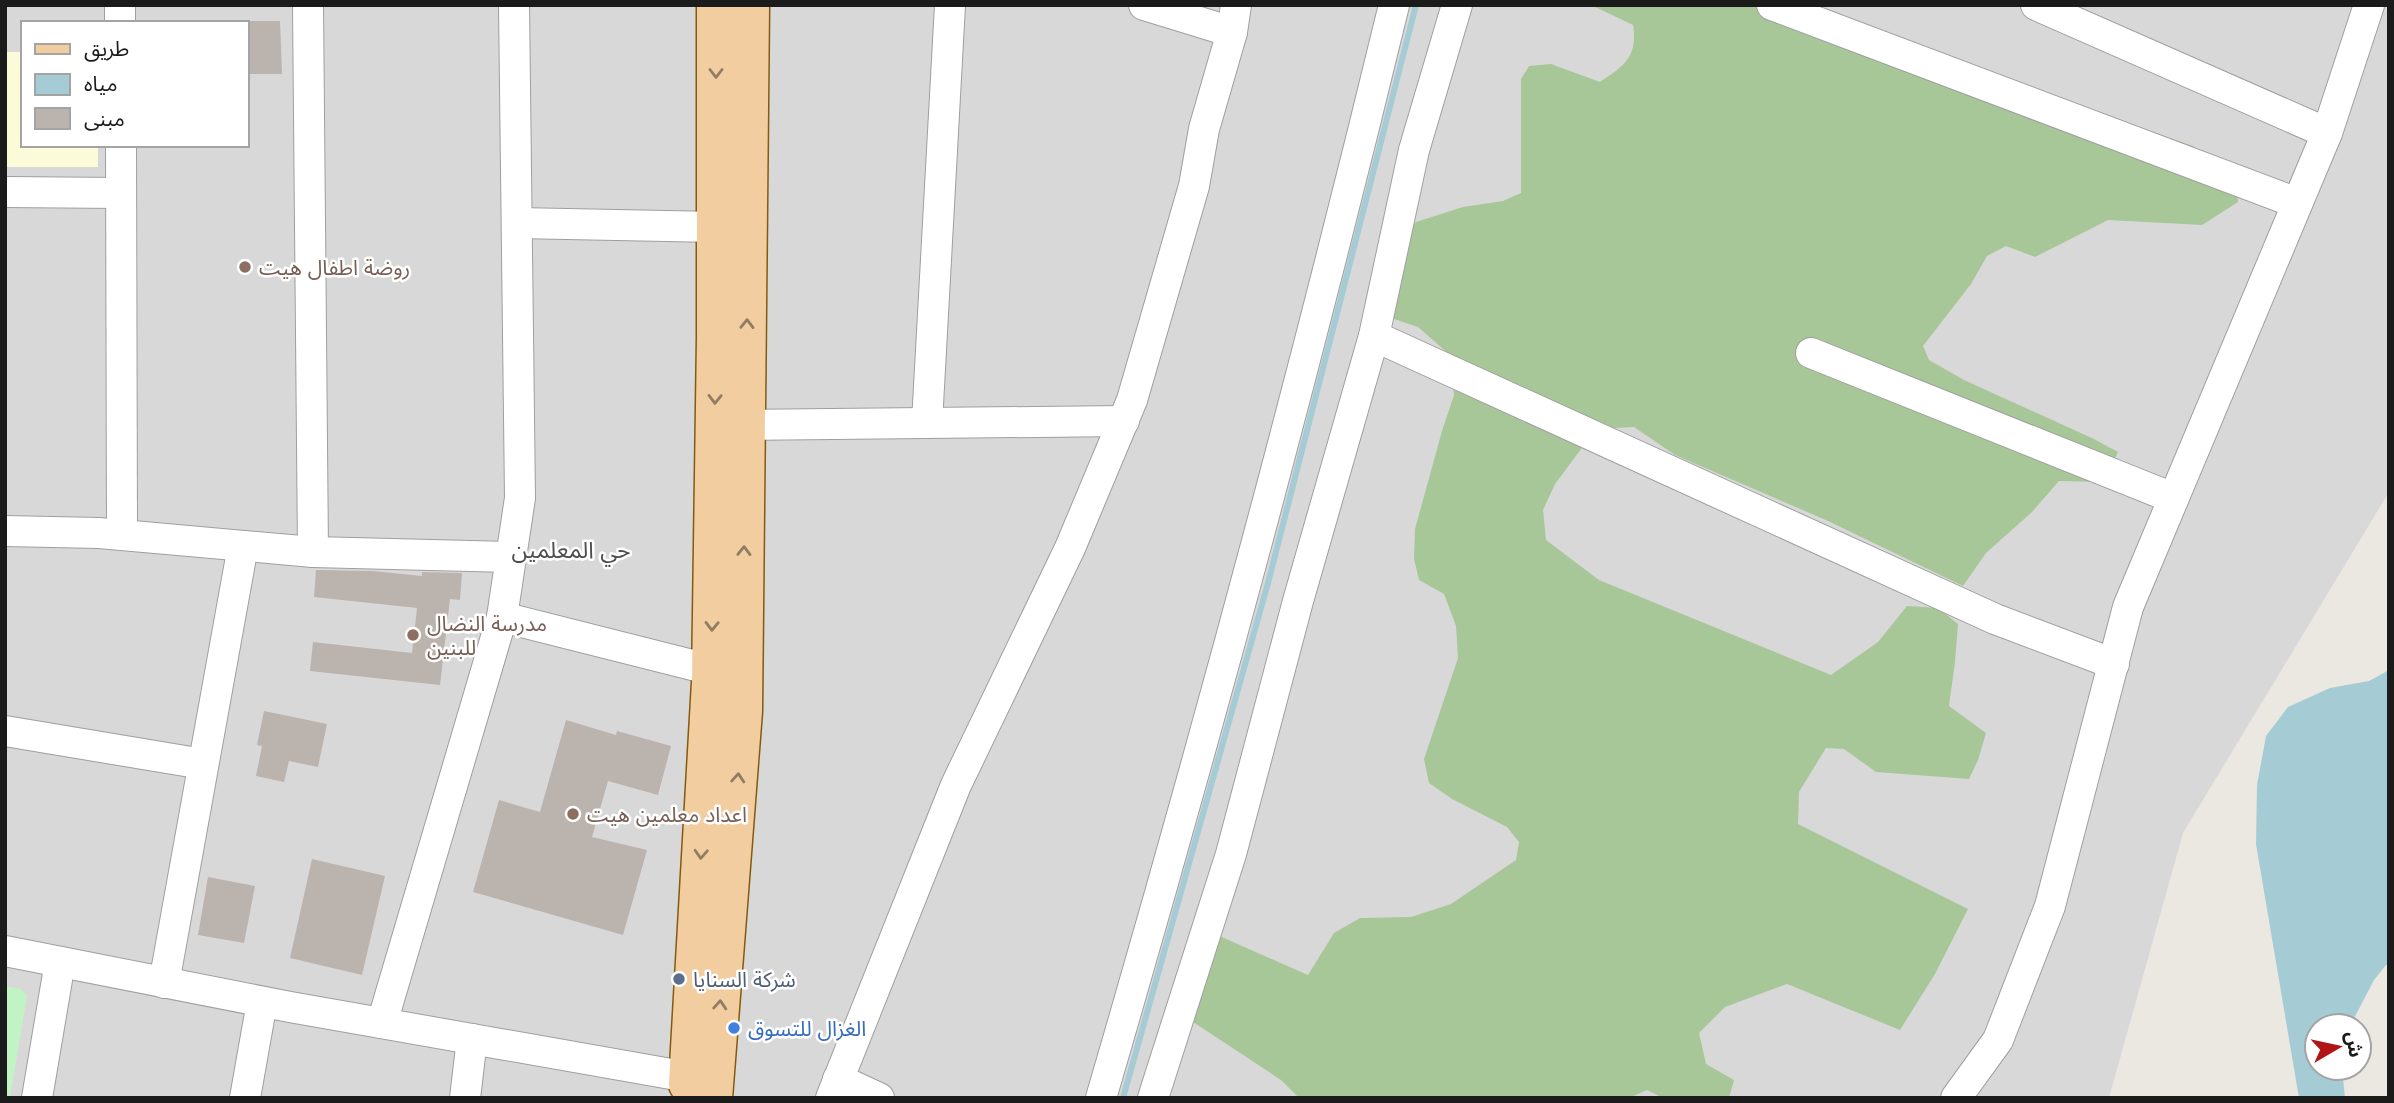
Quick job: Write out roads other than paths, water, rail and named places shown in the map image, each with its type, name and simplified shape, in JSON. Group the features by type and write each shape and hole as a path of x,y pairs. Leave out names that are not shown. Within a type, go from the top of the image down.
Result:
{"main road":[{"path":"696,1091 712,670 716,5"},
{"path":"696,1091 743,712 750,5"}],"street":[{"path":"308,5 313,552"},
{"path":"382,1023 502,617 520,498 514,5"},
{"path":"927,423 950,5"},
{"path":"879,1098 834,1088 956,785 1070,548 1124,421 1194,186 1204,129 1234,19 1144,5"},
{"path":"1101,1098 1225,665 1328,276 1394,5"},
{"path":"1153,1098 1231,854 1298,601 1374,336 1414,150 1457,5"},
{"path":"1772,5 2297,203"},
{"path":"2036,5 2327,132"},
{"path":"1956,1098 1998,1040 2050,906 2128,607 2327,132 2369,5"},
{"path":"121,147 122,535"},
{"path":"5,192 121,193"},
{"path":"517,223 716,227"},
{"path":"1374,336 1995,619 2114,664"},
{"path":"1811,353 2173,498"},
{"path":"746,425 1124,421"},
{"path":"5,531 122,535 313,552 510,557"},
{"path":"164,983 243,546"},
{"path":"502,617 712,670"},
{"path":"5,731 203,764"},
{"path":"5,951 262,1002 472,1039 696,1091"},
{"path":"37,1098 60,962"},
{"path":"245,1098 262,1002"},
{"path":"465,1098 472,1039"}],"water":[{"path":"2389,670 2389,965 2386,965 2374,980 2357,1012 2303,1012 2303,1082 2343,1082 2345,1098 2299,1098 2256,844 2257,785 2266,736 2288,707 2330,688 2369,681"}],"waterway":[{"path":"1123,1098 1268,583 1416,5"}],"place":[{"name":"روضة اطفال هيت","path":"245,267"},
{"name":"مدرسة النضال للبنين","path":"413,635"},
{"name":"اعداد معلمين هيت","path":"573,814"},
{"name":"شركة السنايا","path":"679,979"},
{"name":"الغزال للتسوق","path":"734,1028"}],"district":[{"name":"حي المعلمين","path":"571,550"}]}
